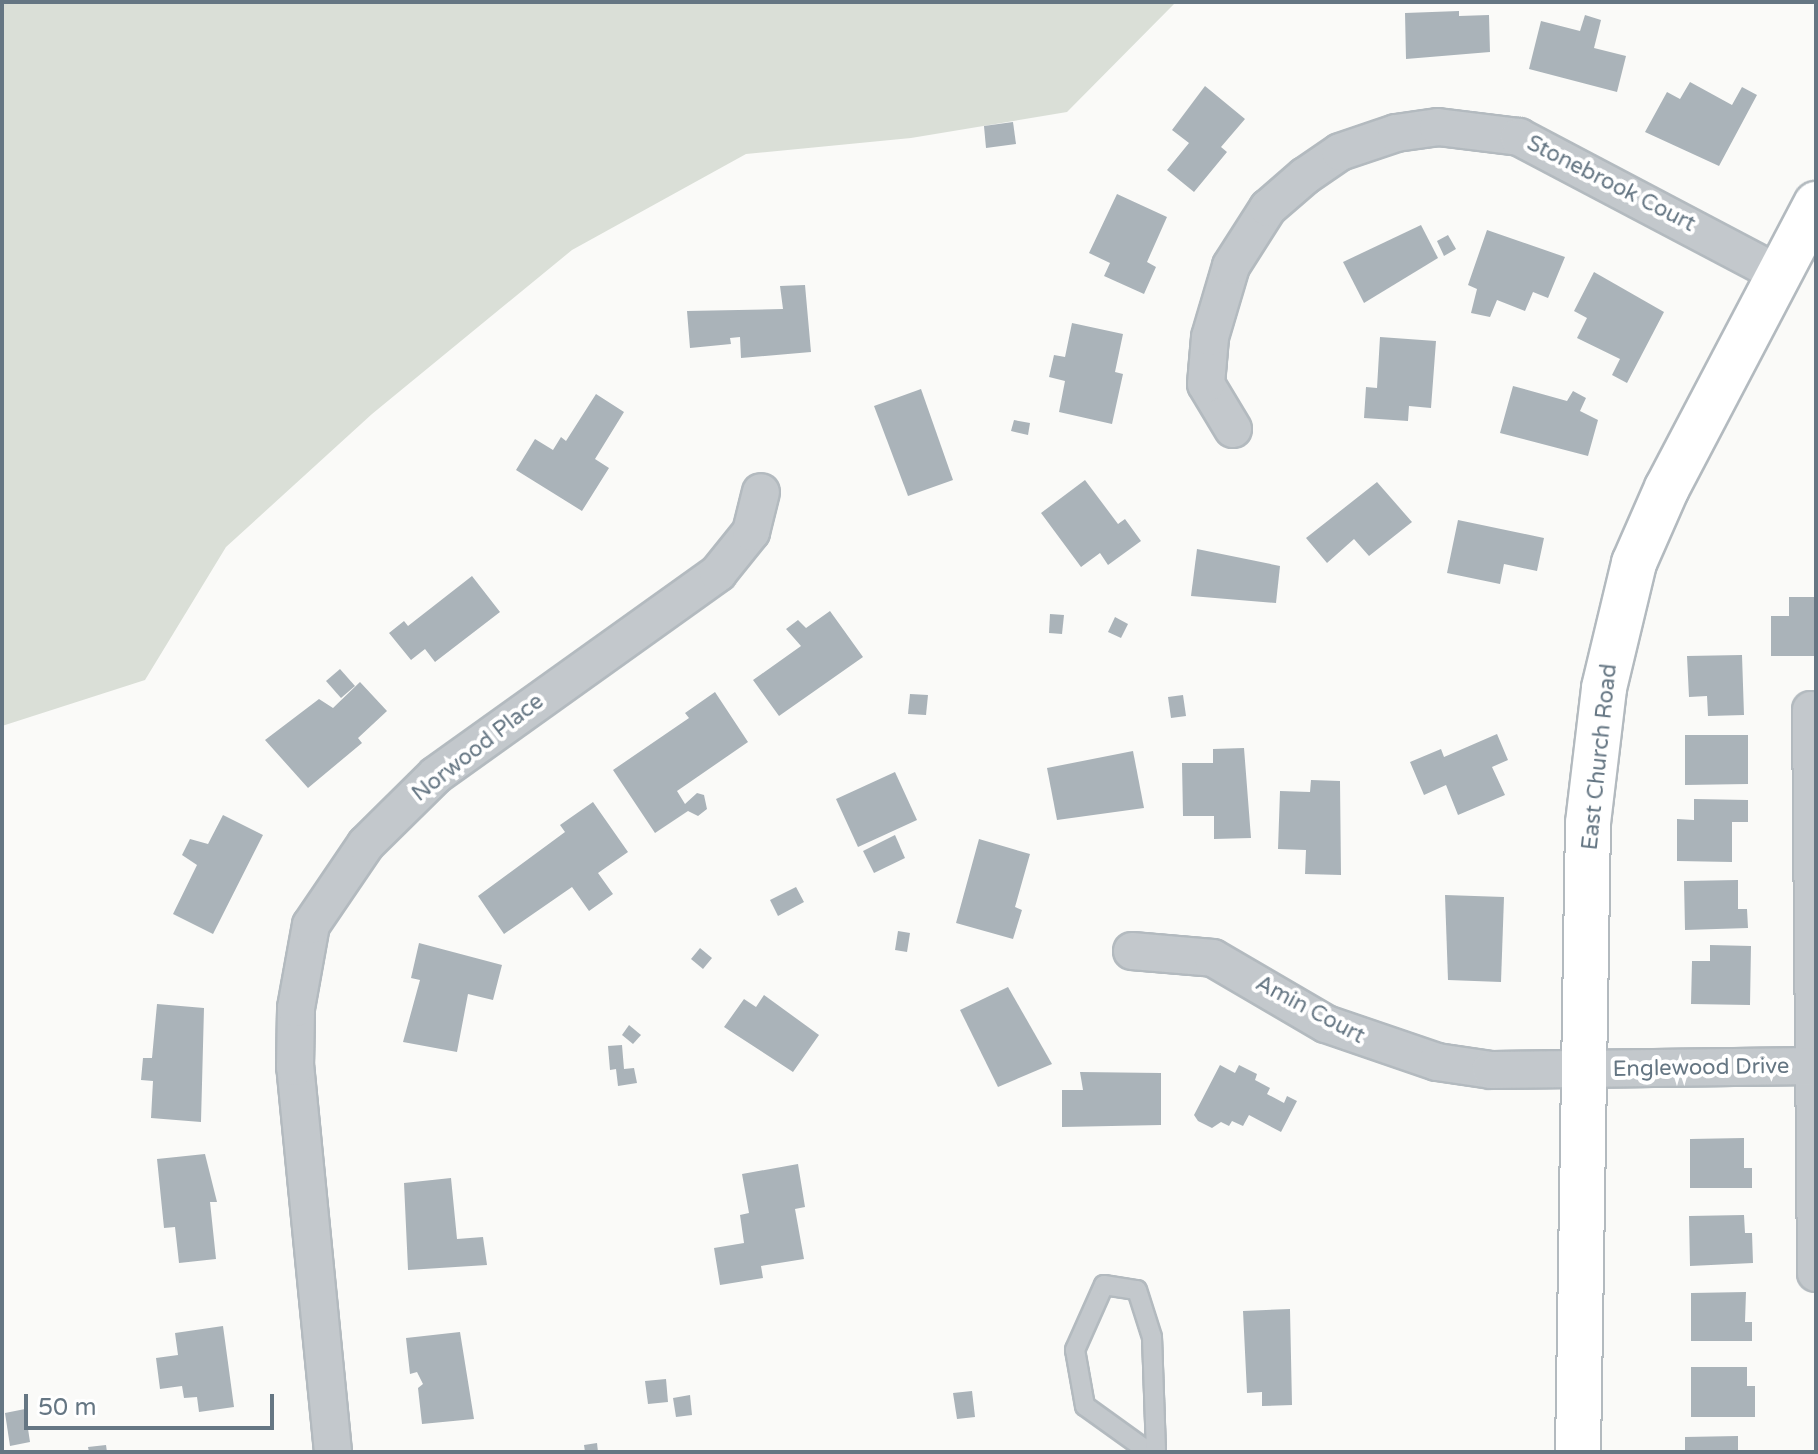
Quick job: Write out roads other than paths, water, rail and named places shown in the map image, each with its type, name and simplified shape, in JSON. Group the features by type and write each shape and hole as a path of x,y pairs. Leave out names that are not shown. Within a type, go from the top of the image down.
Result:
{"street":[{"name":"Stonebrook Court","path":"1233,429 1206,384 1210,337 1231,266 1268,208 1305,176 1340,152 1396,133 1438,127 1519,137 1777,273"},
{"name":"East Church Road","path":"1578,1452 1588,823 1604,688 1634,563 1667,488 1777,273 1816,204"},
{"name":"Norwood Place","path":"333,1452 295,1067 296,1008 311,925 366,844 436,775 718,573 751,532 761,492"},
{"path":"1813,710 1816,1273"},
{"name":"Amin Court","path":"1132,951 1213,958 1326,1024 1437,1062 1491,1070 1586,1070"},
{"name":"Englewood Drive","path":"1586,1070 1814,1066"}],"lane":[{"path":"1149,1452 1085,1406 1075,1350 1104,1285 1137,1290 1152,1337 1156,1452"}]}
